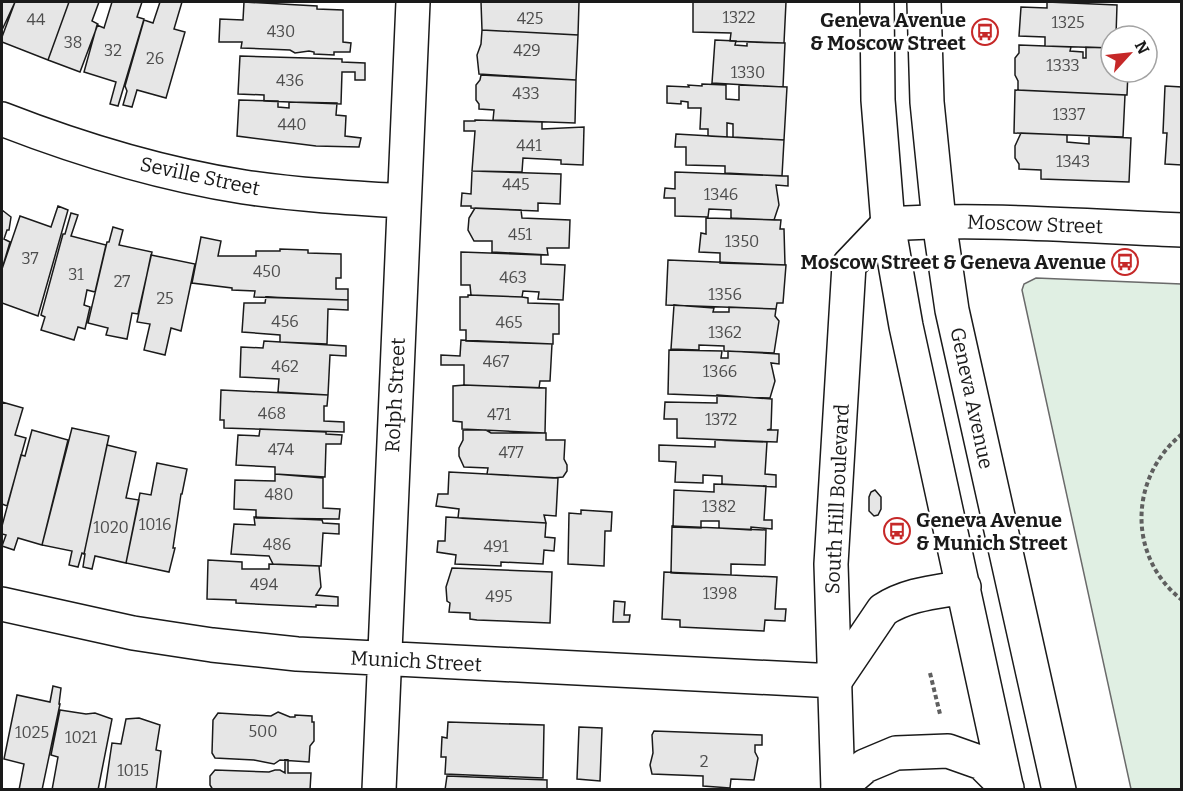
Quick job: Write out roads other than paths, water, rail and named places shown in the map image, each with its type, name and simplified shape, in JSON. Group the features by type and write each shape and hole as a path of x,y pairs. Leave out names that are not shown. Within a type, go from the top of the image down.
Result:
{"street":[{"name":"Rolph Street","path":"379,789 412,2"},
{"path":"877,2 878,99 888,224 906,326 1007,789"},
{"name":"Geneva Avenue","path":"924,2 927,102 939,221 952,310 1059,789"},
{"name":"Seville Street","path":"2,119 102,153 174,173 244,187 324,196 404,201"},
{"name":"Moscow Street","path":"888,224 939,221 1002,222 1182,230"},
{"name":"South Hill Boulevard","path":"838,789 831,564 849,265 888,224"},
{"path":"835,681 883,610 895,602 912,597 964,587"},
{"name":"Munich Street","path":"2,604 133,633 212,645 297,654 835,681"},
{"path":"838,789 865,766 896,753 948,751 982,763 1007,789"}],"place":[{"name":"Geneva Avenue & Moscow Street","path":"985,32"},
{"name":"Moscow Street & Geneva Avenue","path":"1125,262"},
{"name":"Geneva Avenue & Munich Street","path":"897,531"}]}
